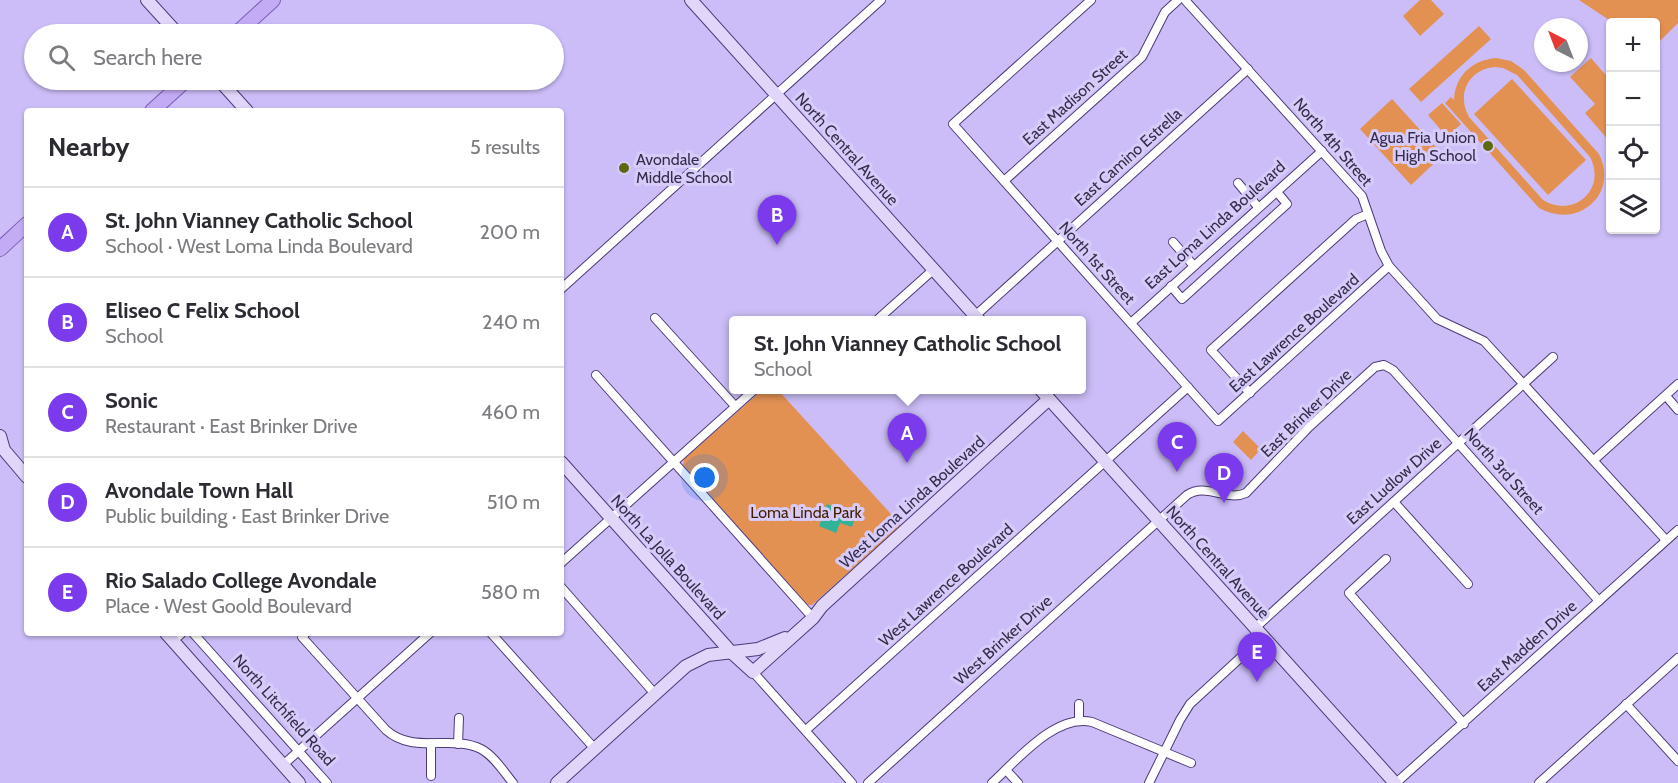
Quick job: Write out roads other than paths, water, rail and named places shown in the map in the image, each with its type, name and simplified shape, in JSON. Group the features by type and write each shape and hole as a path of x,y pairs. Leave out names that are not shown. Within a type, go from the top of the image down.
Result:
{"main road":[{"path":"247,24 273,0"},
{"path":"155,108 175,90"},
{"path":"0,249 24,227"}],"street":[{"path":"147,0 169,24"},
{"name":"North Central Avenue","path":"691,0 975,316"},
{"path":"564,286 881,0"},
{"name":"North 1st Street","path":"1091,0 953,124 1218,421"},
{"name":"East Madison Street","path":"1004,181 1142,57 1165,12 1178,0"},
{"name":"North 4th Street","path":"1185,0 1362,196 1389,266 1437,319 1484,341 1666,540"},
{"name":"East Camino Estrella","path":"979,316 1248,69"},
{"path":"228,90 244,108"},
{"name":"East Loma Linda Boulevard","path":"1131,323 1322,151"},
{"path":"1238,183 1258,207"},
{"path":"1172,286 1182,299 1287,204 1277,192"},
{"path":"1250,393 1211,350 1356,219 1368,214"},
{"path":"1173,242 1194,266"},
{"name":"East Lawrence Boulevard","path":"1218,421 1389,266"},
{"path":"882,316 933,270"},
{"path":"655,318 735,406"},
{"name":"East Ludlow Drive","path":"1149,783 1190,704 1259,633 1394,502 1552,357"},
{"name":"North 3rd Street","path":"1384,365 1393,370 1459,442 1599,601"},
{"name":"East Brinker Drive","path":"1158,520 1195,490 1234,496 1246,493 1309,427 1375,367 1384,365"},
{"path":"596,375 813,618"},
{"path":"1594,460 1678,384"},
{"path":"1106,462 1188,387"},
{"path":"564,560 749,394"},
{"name":"North Central Avenue","path":"1045,394 1395,783"},
{"name":"West Loma Linda Boulevard","path":"753,672 813,618 822,606 1045,394"},
{"path":"1665,396 1678,410"},
{"path":"0,436 2,449 24,474"},
{"name":"West Lawrence Boulevard","path":"806,730 1106,462"},
{"name":"North La Jolla Boulevard","path":"564,465 731,652 753,672"},
{"path":"1394,502 1468,584"},
{"name":"West Brinker Drive","path":"868,783 1158,520"},
{"name":"East Madden Drive","path":"1395,783 1464,724 1678,530"},
{"path":"1386,559 1348,593 1464,724"},
{"path":"557,783 656,694 564,590"},
{"name":"West Loma Linda Boulevard","path":"656,694 692,662 708,655 765,646 799,630"},
{"path":"174,636 299,783"},
{"name":"North Litchfield Road","path":"196,636 327,783"},
{"path":"305,636 386,730 399,740 458,744 483,750 513,783"},
{"path":"283,765 427,636"},
{"path":"494,636 595,749"},
{"path":"1544,781 1678,658"},
{"path":"753,672 852,783"},
{"path":"1079,704 1079,721"},
{"path":"1626,704 1678,760"},
{"path":"458,744 459,718"},
{"path":"992,783 1052,730 1067,723 1079,721 1092,722 1191,763"},
{"path":"431,743 431,776"},
{"path":"1006,770 1017,783"}],"place":[{"name":"Agua Fria Union High School","path":"1488,146"},
{"name":"Avondale Middle School","path":"624,168"},
{"name":"Eliseo C Felix School","path":"777,245"},
{"name":"St. John Vianney Catholic School","path":"907,463"},
{"name":"Sonic","path":"1177,472"},
{"name":"Avondale Town Hall","path":"1224,503"},
{"name":"Rio Salado College Avondale","path":"1257,682"}],"park label":[{"name":"Loma Linda Park","path":"806,512"}]}
